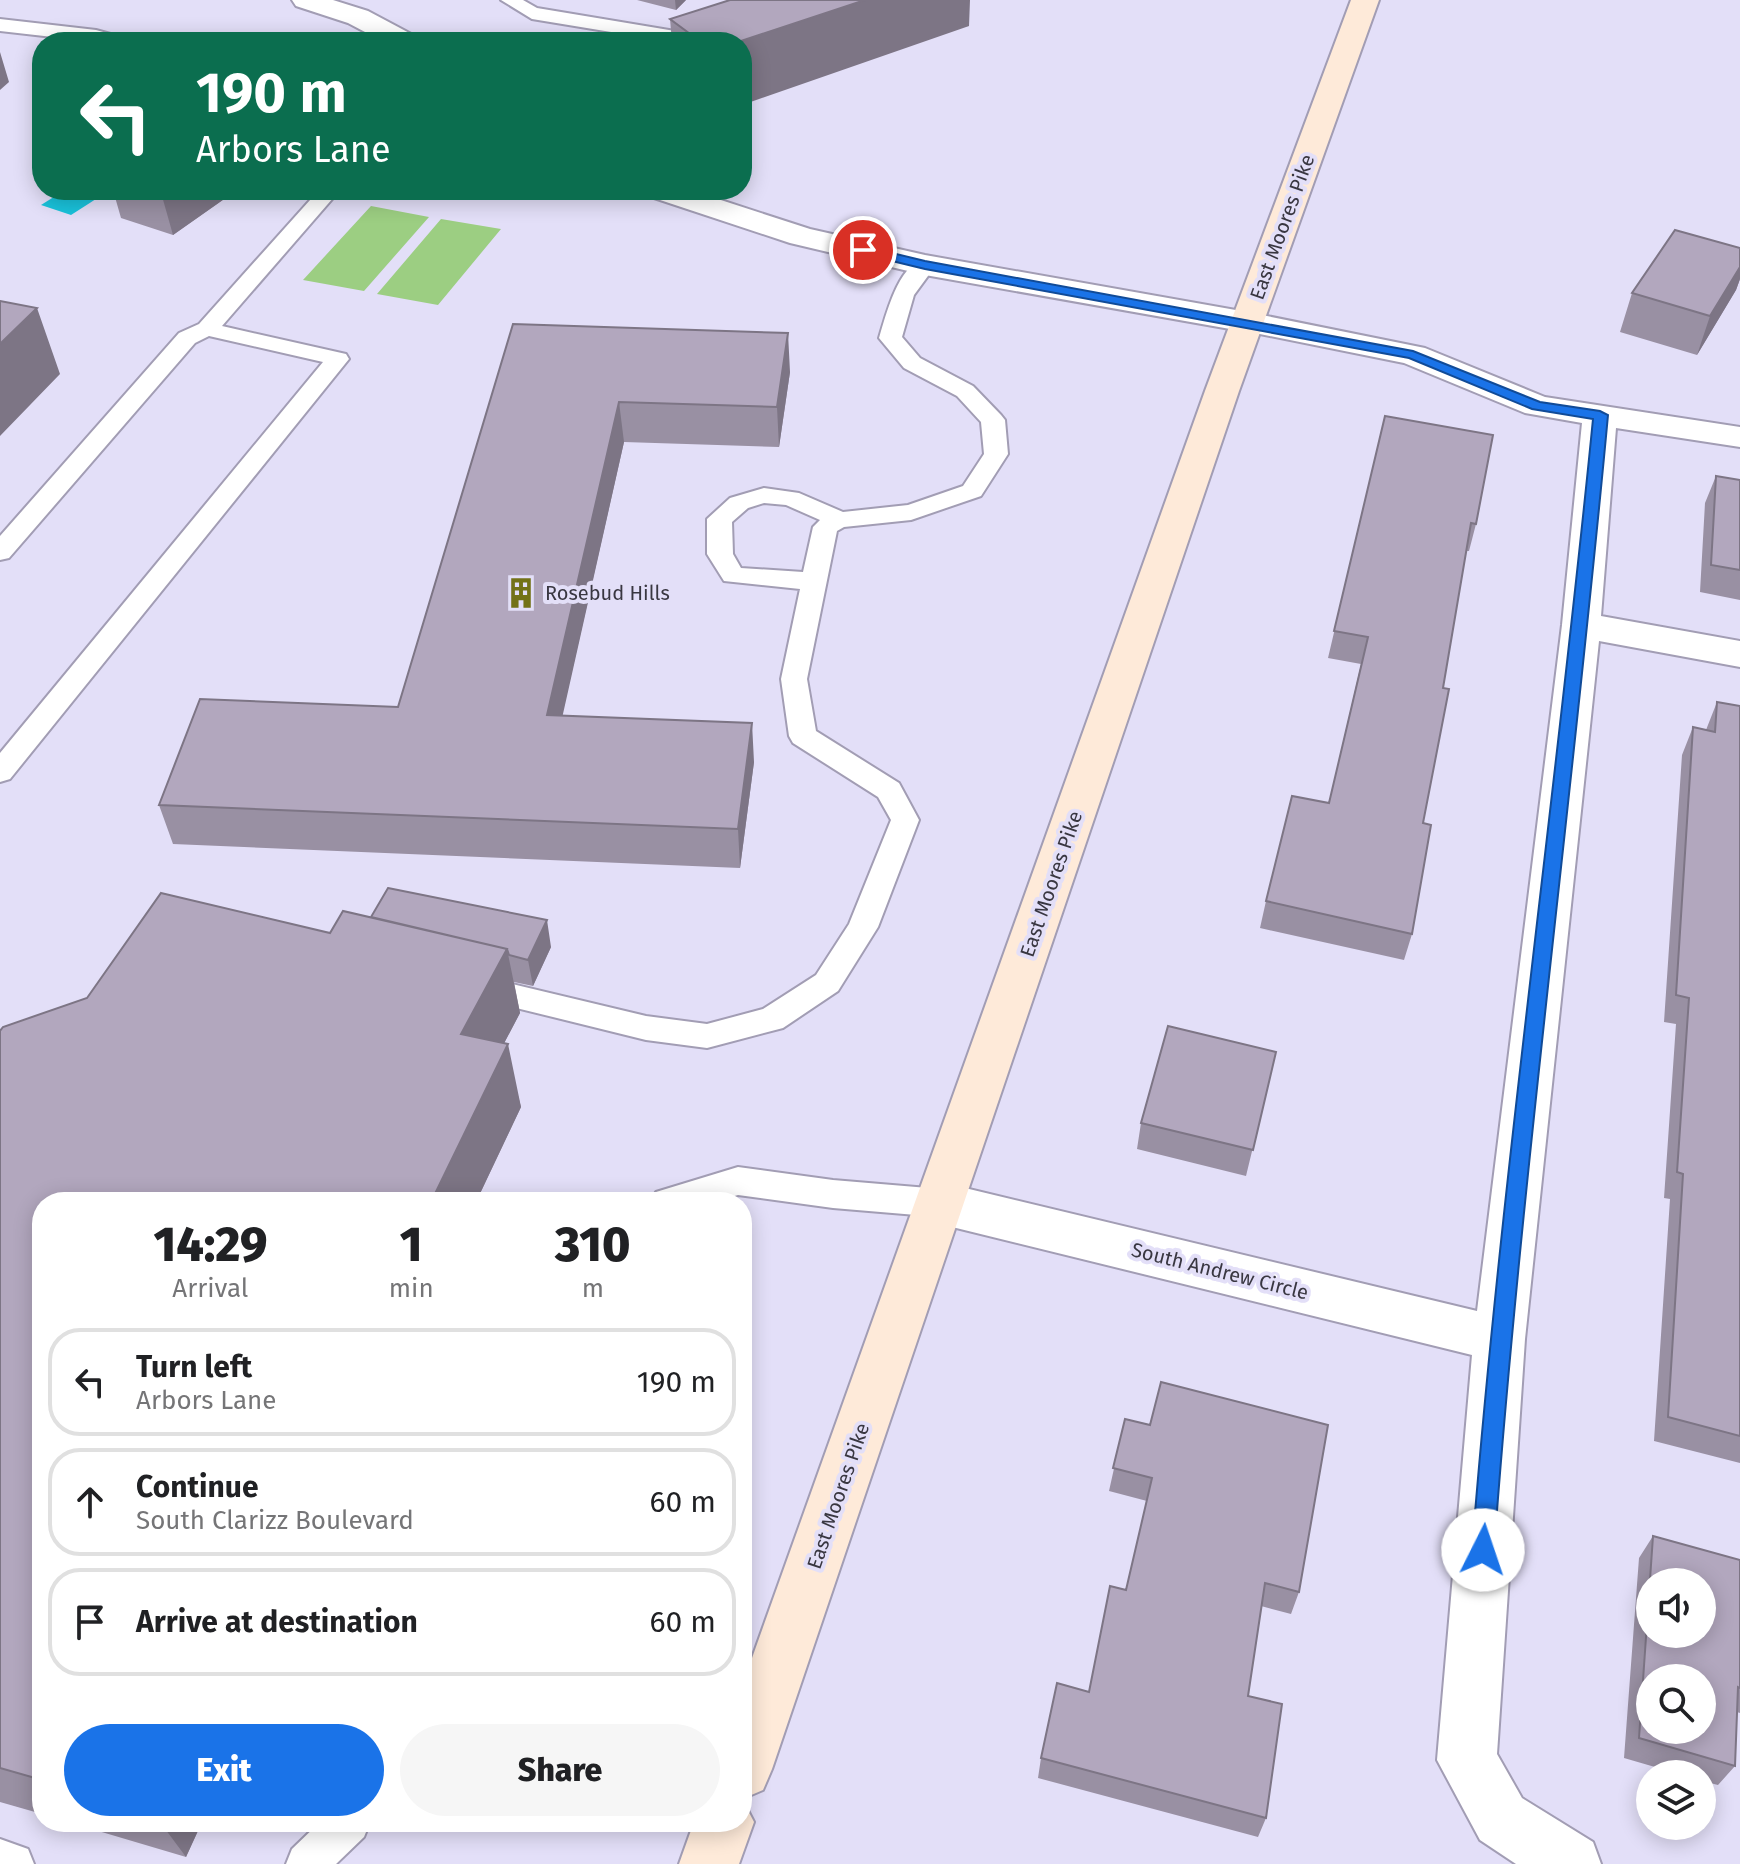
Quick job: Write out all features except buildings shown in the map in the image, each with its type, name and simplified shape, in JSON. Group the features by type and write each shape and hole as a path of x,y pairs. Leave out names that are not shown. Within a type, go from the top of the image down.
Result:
{"main road":[{"name":"East Moores Pike","path":"752,1740 1247,322 1365,0"},
{"path":"709,1864 720,1832"}],"street":[{"path":"306,0 358,17 386,32"},
{"path":"690,200 801,236 925,265 1413,355 1537,406 1740,437"},
{"path":"1571,1864 1501,1819 1467,1760 1499,1339 1581,625 1600,415"},
{"path":"1581,625 1740,654"},
{"name":"South Andrew Circle","path":"940,1203 1499,1339"}],"lane":[{"path":"510,0 532,13 646,32"},
{"path":"0,25 61,32"},
{"path":"701,32 723,25"},
{"path":"0,552 187,338 207,329 321,200"},
{"path":"448,981 646,1028 707,1036 772,1019 827,983 863,927 905,820 889,790 803,736 794,679 825,527 839,520 911,512 972,491 996,454 993,420 965,391 912,363 890,338 903,294 925,265"},
{"path":"0,772 338,359 207,329"},
{"path":"814,581 733,575 720,554 719,519 741,501 771,496 811,503 839,520"},
{"path":"701,1192 738,1181 833,1194 940,1203"},
{"path":"307,1864 339,1832"},
{"path":"0,1860 13,1864"}],"green space":[{"path":"371,206 429,217 364,291 303,280"},
{"path":"441,219 501,229 438,305 377,294"}],"water":[{"path":"49,200 94,200 71,215 41,205"}],"place":[{"name":"Rosebud Hills","path":"521,593"}],"route":[{"path":"863,250 925,265 1413,355 1537,406 1600,415 1581,625 1499,1339 1483,1550"}]}
